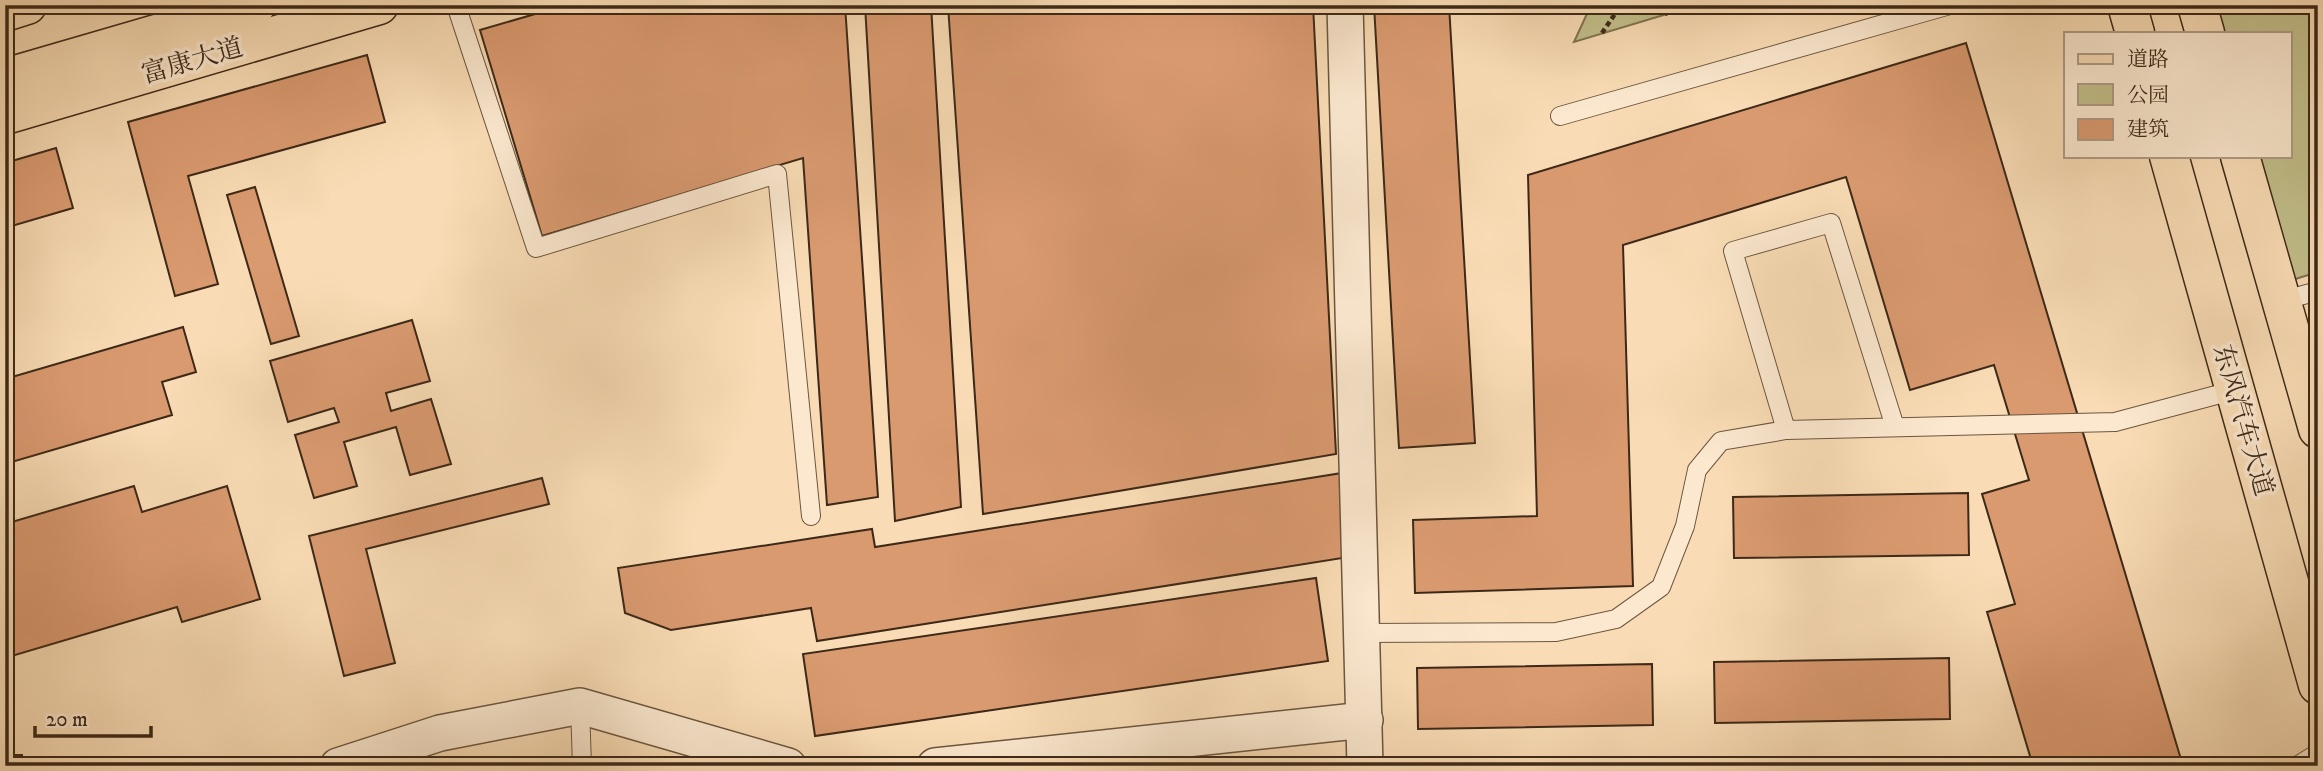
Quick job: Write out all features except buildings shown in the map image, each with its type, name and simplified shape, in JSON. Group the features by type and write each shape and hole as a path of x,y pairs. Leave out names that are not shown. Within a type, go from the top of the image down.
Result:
{"main road":[{"path":"5,12 27,5"},
{"path":"5,78 256,5"},
{"name":"富康大道","path":"5,115 379,5"},
{"path":"2127,5 2135,32"},
{"path":"2197,5 2205,32"},
{"name":"东风汽车大道","path":"2170,158 2318,685"},
{"path":"2241,158 2318,429"}],"street":[{"path":"1345,5 1365,766"},
{"path":"338,766 440,733 580,706 788,766"},
{"path":"934,766 1365,720"}],"lane":[{"path":"456,5 536,248 776,174 811,516"},
{"path":"1560,116 1950,5"},
{"path":"1786,429 1733,251 1831,223 1895,427"},
{"path":"2281,301 2318,291"},
{"path":"1362,633 1556,632 1616,619 1661,587 1685,526 1697,470 1721,441 1786,429 2115,422 2235,390"},
{"path":"580,706 582,766"},
{"path":"2297,766 2318,753"}],"path":[{"path":"1602,33 1621,5"},
{"path":"1665,15 1672,5"}],"green space":[{"path":"1591,5 1697,5 1574,42"},
{"path":"2195,5 2318,5 2318,272 2276,285 2240,158 2292,158 2292,32 2203,32"}]}
